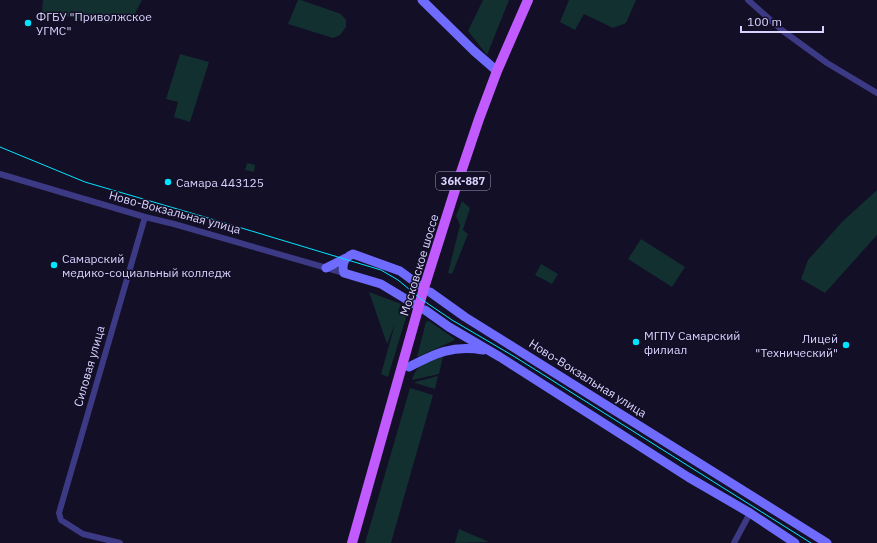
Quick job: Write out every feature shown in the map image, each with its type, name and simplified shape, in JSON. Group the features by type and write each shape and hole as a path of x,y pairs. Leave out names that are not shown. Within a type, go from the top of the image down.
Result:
{"main road":[{"path":"422,0 494,69"},
{"name":"Московское шоссе","path":"360,543 424,288 494,69 522,0"},
{"name":"Московское шоссе","path":"494,69 528,0"},
{"name":"Московское шоссе","path":"424,288 501,75 534,0"},
{"name":"Ново-Вокзальная улица","path":"346,258 354,254 400,271 466,317 827,543"},
{"path":"326,268 346,258"},
{"path":"344,273 343,266 346,258"},
{"name":"Ново-Вокзальная улица","path":"344,273 385,286 688,477 750,513 795,543"},
{"name":"Московское шоссе","path":"347,543 419,307"},
{"path":"405,368 428,357 452,349 464,348 490,352"},
{"name":"Московское шоссе","path":"352,543 405,368"}],"street":[{"path":"748,0 784,31 827,63 877,93"},
{"name":"Ново-Вокзальная улица","path":"0,174 145,217 344,273"},
{"name":"Силовая улица","path":"120,543 83,534 61,520 59,513 145,217"},
{"path":"734,543 750,513"}],"green space":[{"path":"43,0 142,0 132,19 107,23 42,12"},
{"path":"298,0 341,14 346,20 346,27 340,35 333,38 288,24"},
{"path":"483,0 509,0 487,55 468,31"},
{"path":"569,0 636,0 626,23 613,28 584,14 575,30 560,22"},
{"path":"180,54 209,62 190,122 174,117 178,102 166,99"},
{"path":"247,163 255,165 254,172 245,170"},
{"path":"877,190 877,235 825,293 801,279 808,260 842,222"},
{"path":"462,201 470,208 463,230 468,234 452,274 448,273 460,225 456,216"},
{"path":"641,239 685,267 672,287 628,259"},
{"path":"541,264 558,274 552,284 535,275"},
{"path":"369,292 401,304 398,311 407,314 388,377 381,374 395,324 387,344"},
{"path":"429,321 455,339 417,357 426,322"},
{"path":"443,356 439,374 412,380 414,374 420,367"},
{"path":"438,376 435,389 415,383 415,382"},
{"path":"410,388 433,395 391,543 365,543"},
{"path":"459,529 489,542 455,543"}],"tram line":[{"path":"0,147 85,182 381,270 398,280 421,299 452,320 515,357 811,543"}],"place":[{"name":"ФГБУ \"Приволжское УГМС\"","path":"28,23"},
{"name":"Самара 443125","path":"168,182"},
{"name":"Самарский медико-социальный колледж","path":"54,265"},
{"name":"МГПУ Самарский филиал","path":"636,342"},
{"name":"Лицей \"Технический\"","path":"846,345"}]}
